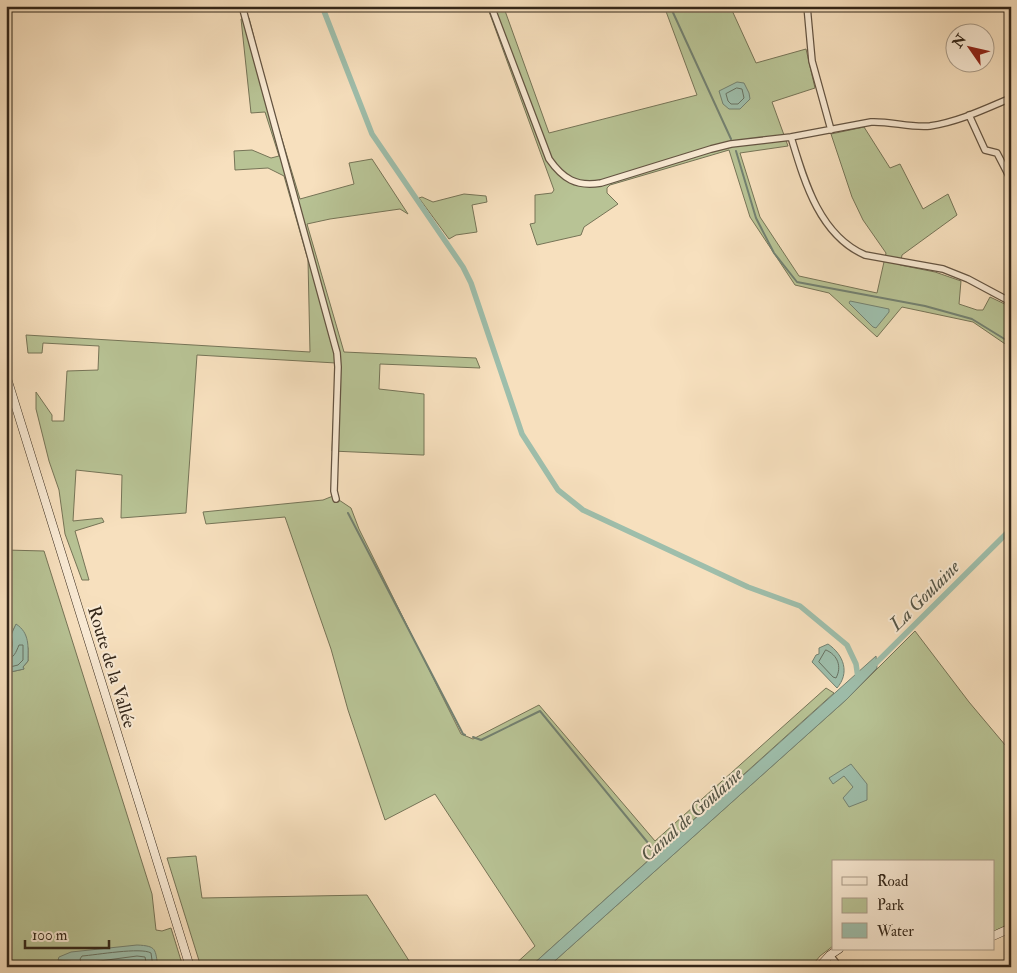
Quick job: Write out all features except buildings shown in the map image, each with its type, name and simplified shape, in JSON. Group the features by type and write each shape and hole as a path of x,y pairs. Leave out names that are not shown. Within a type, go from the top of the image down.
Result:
{"main road":[{"name":"Route de la Vallée","path":"6,375 190,967"},
{"path":"994,936 1011,928"},
{"path":"819,967 838,950"}],"street":[{"path":"242,6 337,352 334,491 336,499"},
{"path":"491,6 549,159 556,169 569,180 590,185 601,184 731,144 791,137 877,122 929,126 969,115 1011,98"},
{"path":"807,6 812,61 831,130"},
{"path":"969,115 985,150 997,153 1011,180"},
{"path":"791,137 799,166 820,214 841,239 854,250 865,255 943,269 968,279 1011,302"},
{"path":"830,955 839,967"}],"green space":[{"path":"487,6 511,6 504,8 549,133 697,95 664,6 730,6 756,63 806,49 815,88 772,102 788,146 740,153 760,217 799,276 877,293 886,253 863,220 852,197 831,134 864,127 890,168 900,164 923,209 948,194 957,215 902,255 900,265 935,272 961,281 959,304 983,310 990,297 1011,307 1011,348 973,322 902,307 877,337 829,293 795,285 750,217 729,150 610,185 607,188 607,193 618,204 584,227 581,235 537,245 530,224 535,223 535,195 552,193 554,190"},
{"path":"249,18 269,96 300,199 354,184 349,163 372,159 408,214 400,209 307,224 344,352 476,358 480,368 380,364 379,389 424,394 424,455 332,451 336,363 197,355 186,513 121,518 122,475 76,470 73,521 102,518 104,522 75,531 89,580 82,580 65,534 59,490 49,461 36,409 36,392 52,415 52,421 64,421 67,371 98,370 99,346 43,343 42,353 28,353 26,335 310,352 308,260 284,176 268,168 235,170 234,151 252,150 271,158 279,156 265,112 251,113 241,19"},
{"path":"464,194 486,196 487,202 472,205 477,232 456,235 449,239 419,198 422,197 433,202"},
{"path":"333,496 351,508 359,529 461,734 473,739 539,705 655,841 826,688 834,693 530,967 512,967 535,946 435,794 385,820 348,710 331,649 285,517 206,524 203,512 323,500"},
{"path":"6,550 44,551 152,894 156,930 162,931 171,928 183,967 6,967 6,673 24,669 23,667 28,661 28,648 16,625 12,634 10,652 6,656"},
{"path":"915,631 969,702 1011,752 1011,923 994,932 994,860 832,860 832,947 820,956 811,967 548,967 847,699"},
{"path":"196,856 202,898 367,895 413,967 201,967 167,858"}],"water":[{"path":"737,82 744,83 750,99 740,109 729,109 723,104 719,91"},
{"path":"850,301 889,309 889,312 876,328 849,303"},
{"path":"16,624 26,636 28,661 23,667 24,669 6,673 6,656 12,649 11,635"},
{"path":"828,644 838,653 843,664 843,676 837,688 812,662 816,655 819,654 819,648"},
{"path":"876,656 877,668 847,699 548,967 530,967"},
{"path":"851,764 867,784 867,800 849,807 843,798 853,787 844,776 833,784 829,778"},
{"path":"137,945 148,946 154,950 158,967 84,967 70,961 58,960 59,957 71,952"}],"waterway":[{"path":"322,6 372,134 463,267 471,283 522,434 558,490 583,510 748,587 800,606 847,645 856,664 858,678"},
{"path":"670,6 731,139"},
{"path":"736,151 756,218 774,253 797,282 925,306 972,319 1011,343"},
{"path":"348,513 465,735"},
{"name":"La Goulaine","path":"871,668 1011,529"},
{"name":"Canal de Goulaine","path":"473,737 481,740 540,711 653,849"}]}
